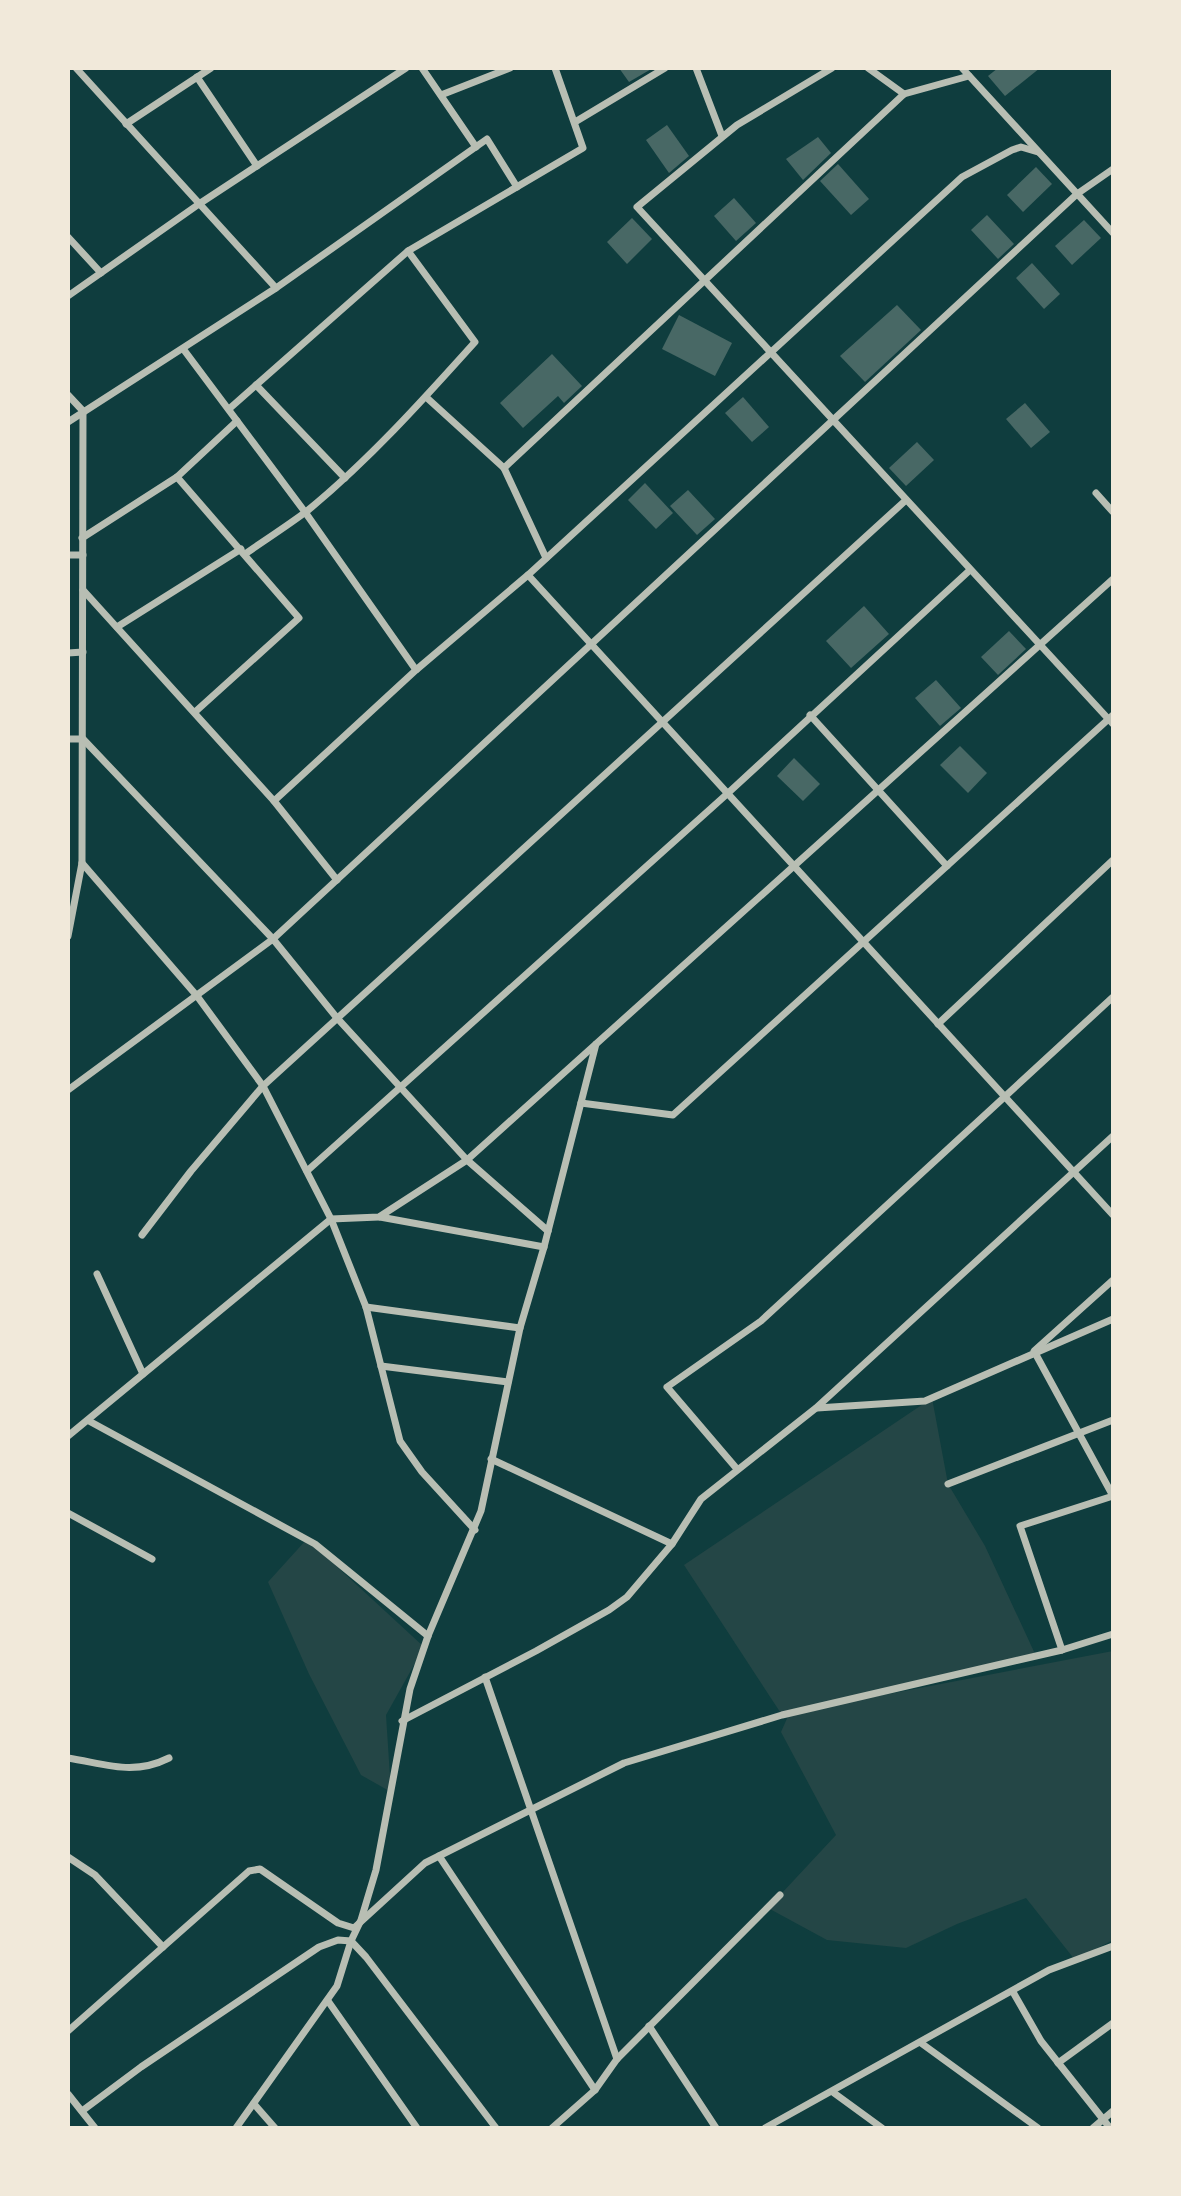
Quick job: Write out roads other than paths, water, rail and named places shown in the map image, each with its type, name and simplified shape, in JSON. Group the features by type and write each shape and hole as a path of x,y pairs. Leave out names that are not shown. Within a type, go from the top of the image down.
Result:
{"street":[{"path":"76,68 276,288"},
{"path":"127,124 211,68"},
{"path":"68,296 199,204 406,68"},
{"path":"422,68 477,147"},
{"path":"441,95 510,68"},
{"path":"229,409 408,251 583,148 555,68"},
{"path":"575,122 665,68"},
{"path":"696,68 722,136"},
{"path":"581,1103 673,1115 1111,720 637,206 722,136 832,68"},
{"path":"868,68 904,94"},
{"path":"962,68 1113,233"},
{"path":"504,468 904,94 969,76"},
{"path":"197,77 257,166"},
{"path":"68,422 184,350 276,288 487,139 517,187"},
{"path":"274,801 416,670 546,558 969,172 1021,147 1038,152"},
{"path":"68,1090 273,939 1077,194 1113,169"},
{"path":"68,237 101,273"},
{"path":"117,627 305,512 345,478 426,397 475,342 408,251"},
{"path":"184,350 305,512 416,670"},
{"path":"256,385 345,478"},
{"path":"68,396 83,411 82,863 68,936"},
{"path":"426,397 504,468 546,558"},
{"path":"82,538 177,477 237,421"},
{"path":"177,477 299,618 194,712"},
{"path":"1096,493 1113,512"},
{"path":"142,1235 262,1086 906,500"},
{"path":"68,555 83,555"},
{"path":"307,1171 727,794 971,570"},
{"path":"527,575 1113,1215"},
{"path":"379,1217 467,1160 1113,579"},
{"path":"83,590 274,801 337,880"},
{"path":"68,653 83,652"},
{"path":"810,715 947,866"},
{"path":"68,739 83,739 273,939 337,1018 467,1160 548,1231"},
{"path":"938,1024 1113,860"},
{"path":"82,863 197,996 262,1086 331,1219 366,1307 400,1441 422,1472 475,1530"},
{"path":"737,1469 667,1387 761,1321 1113,997"},
{"path":"236,2128 328,2001 337,1986 351,1941 362,1920 376,1870 402,1721 428,1636 475,1530 520,1328 544,1247 596,1043"},
{"path":"402,1721 609,1610 646,1579 672,1544 694,1507 737,1469 816,1408 1113,1136"},
{"path":"68,1436 331,1219 379,1217 544,1247"},
{"path":"97,1274 143,1374"},
{"path":"1034,1351 1113,1280"},
{"path":"366,1307 520,1328"},
{"path":"816,1408 925,1401 1034,1351 1113,1319"},
{"path":"1034,1351 1113,1496 1020,1526 1062,1650"},
{"path":"381,1366 508,1382"},
{"path":"948,1484 1113,1420"},
{"path":"89,1421 315,1544 428,1636"},
{"path":"491,1460 672,1544"},
{"path":"68,1513 152,1559"},
{"path":"68,2031 249,1871 260,1869 338,1923 354,1928 425,1863 624,1763 782,1715 1062,1650 1113,1634"},
{"path":"485,1677 617,2059"},
{"path":"68,1758 127,1770 153,1766 169,1758"},
{"path":"439,1856 596,2090"},
{"path":"68,1857 95,1875 163,1947"},
{"path":"552,2128 596,2090 617,2059 780,1895"},
{"path":"82,2111 141,2067 319,1947 338,1940 351,1941 366,1957 496,2128"},
{"path":"765,2128 1049,1970 1113,1946"},
{"path":"1013,1992 1041,2041 1110,2128"},
{"path":"328,2001 417,2128"},
{"path":"1058,2063 1113,2023"},
{"path":"649,2026 716,2128"},
{"path":"921,2043 1038,2128"},
{"path":"834,2092 882,2128"},
{"path":"68,2094 95,2128"},
{"path":"254,2104 275,2128"},
{"path":"1093,2128 1113,2111"}]}
